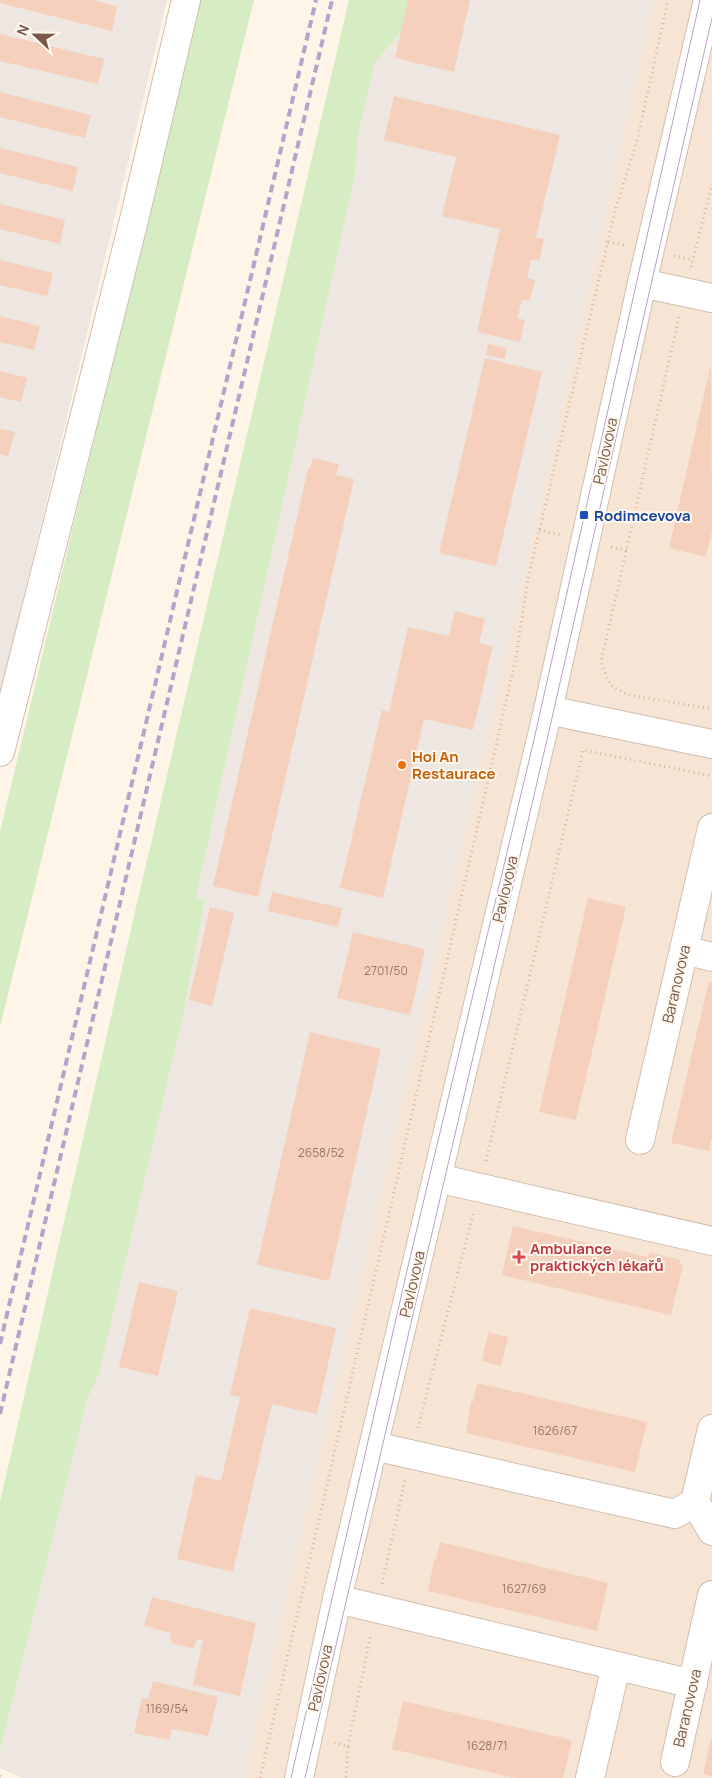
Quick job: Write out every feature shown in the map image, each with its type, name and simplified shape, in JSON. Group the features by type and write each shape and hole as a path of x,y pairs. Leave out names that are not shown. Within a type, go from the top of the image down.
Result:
{"street":[{"path":"0,752 136,212 186,0"},
{"name":"Pavlovova","path":"299,1778 337,1599 548,710 642,283 708,0"},
{"path":"642,283 712,298"},
{"path":"548,710 712,744"},
{"name":"Baranovova","path":"640,1140 712,828"},
{"path":"684,950 712,957"},
{"path":"437,1178 712,1241"},
{"path":"712,1429 695,1502 712,1531"},
{"path":"374,1446 675,1514 695,1502"},
{"name":"Baranovova","path":"675,1762 712,1595"},
{"path":"337,1599 692,1684"},
{"path":"590,1778 616,1666"},
{"path":"280,1778 308,1736"},
{"path":"307,1778 308,1736"}],"path":[{"path":"260,1778 356,1354 428,1050 477,824 516,658 528,579 614,215 638,137 668,0"},
{"path":"712,184 685,292 601,662 610,685 628,695 712,709"},
{"path":"0,1776 4,1778"}],"shaded area":[{"path":"0,0 167,0 0,695"},
{"path":"408,0 654,0 488,735 244,1778 21,1778 0,1768 0,1752 87,1400 99,1375 183,1016 205,900 196,897 355,175 358,136 375,62 401,33"},
{"path":"654,0 712,0 712,1778 244,1778 488,735"}],"green space":[{"path":"199,0 254,0 0,1027 0,832"},
{"path":"349,0 408,0 401,33 375,62 358,136 355,175 196,897 205,900 183,1016 99,1375 87,1400 0,1752 0,1502 137,903"}],"building":[{"path":"0,0 92,0 117,6 112,31 0,3"},
{"path":"408,0 470,0 454,72 395,58"},
{"path":"0,34 104,59 98,84 0,61"},
{"path":"0,92 91,115 85,138 0,117"},
{"path":"394,96 560,135 536,237 544,239 539,261 531,259 527,278 535,280 530,301 522,300 517,318 525,320 520,342 477,332 500,229 442,216 456,157 384,140"},
{"path":"0,148 78,167 73,191 0,173"},
{"path":"0,204 65,220 60,244 0,229"},
{"path":"0,260 53,273 47,296 0,285"},
{"path":"0,316 40,326 34,350 0,342"},
{"path":"488,344 507,348 505,359 486,355"},
{"path":"485,358 542,372 496,566 439,553"},
{"path":"711,364 712,531 706,557 669,548"},
{"path":"0,371 27,378 21,402 0,397"},
{"path":"0,429 15,432 8,456 0,454"},
{"path":"313,458 339,464 336,475 354,479 258,897 213,886 308,469 310,469"},
{"path":"455,611 485,619 479,643 493,646 473,730 424,719 383,898 340,888 382,710 389,712 408,627 449,636"},
{"path":"272,892 342,908 338,927 268,911"},
{"path":"588,898 626,907 576,1120 539,1112"},
{"path":"210,907 234,913 212,1006 189,1000"},
{"path":"353,932 425,949 410,1015 337,998"},
{"path":"709,981 712,982 712,1137 709,1151 671,1143"},
{"path":"310,1032 381,1049 329,1281 257,1265"},
{"path":"513,1226 648,1257 649,1252 680,1260 679,1264 683,1265 671,1315 502,1275"},
{"path":"139,1282 178,1291 158,1376 119,1367"},
{"path":"250,1308 336,1328 317,1414 272,1404 233,1572 177,1559 196,1475 221,1481 240,1397 230,1395"},
{"path":"488,1332 508,1337 501,1366 482,1361"},
{"path":"477,1383 647,1422 635,1472 466,1433 471,1401 473,1402"},
{"path":"440,1542 608,1583 597,1631 428,1591 434,1560 436,1560"},
{"path":"152,1597 256,1623 240,1696 193,1685 203,1640 197,1639 195,1646 192,1648 173,1644 170,1639 172,1633 144,1626"},
{"path":"153,1681 218,1697 208,1736 172,1729 169,1740 134,1733 142,1698 148,1699"},
{"path":"403,1701 572,1740 563,1778 514,1778 392,1749"},
{"path":"712,1739 712,1776 703,1774"}],"tram line":[{"path":"291,1778 409,1262 533,744 700,0"},
{"path":"305,1778 546,744 712,18"}],"railway":[{"path":"0,1344 316,0"},
{"path":"0,1414 332,0"}],"place":[{"name":"Rodimcevova","path":"584,515"},
{"name":"Hoi An Restaurace","path":"402,765"},
{"name":"Ambulance praktických lékařů","path":"519,1257"}]}
